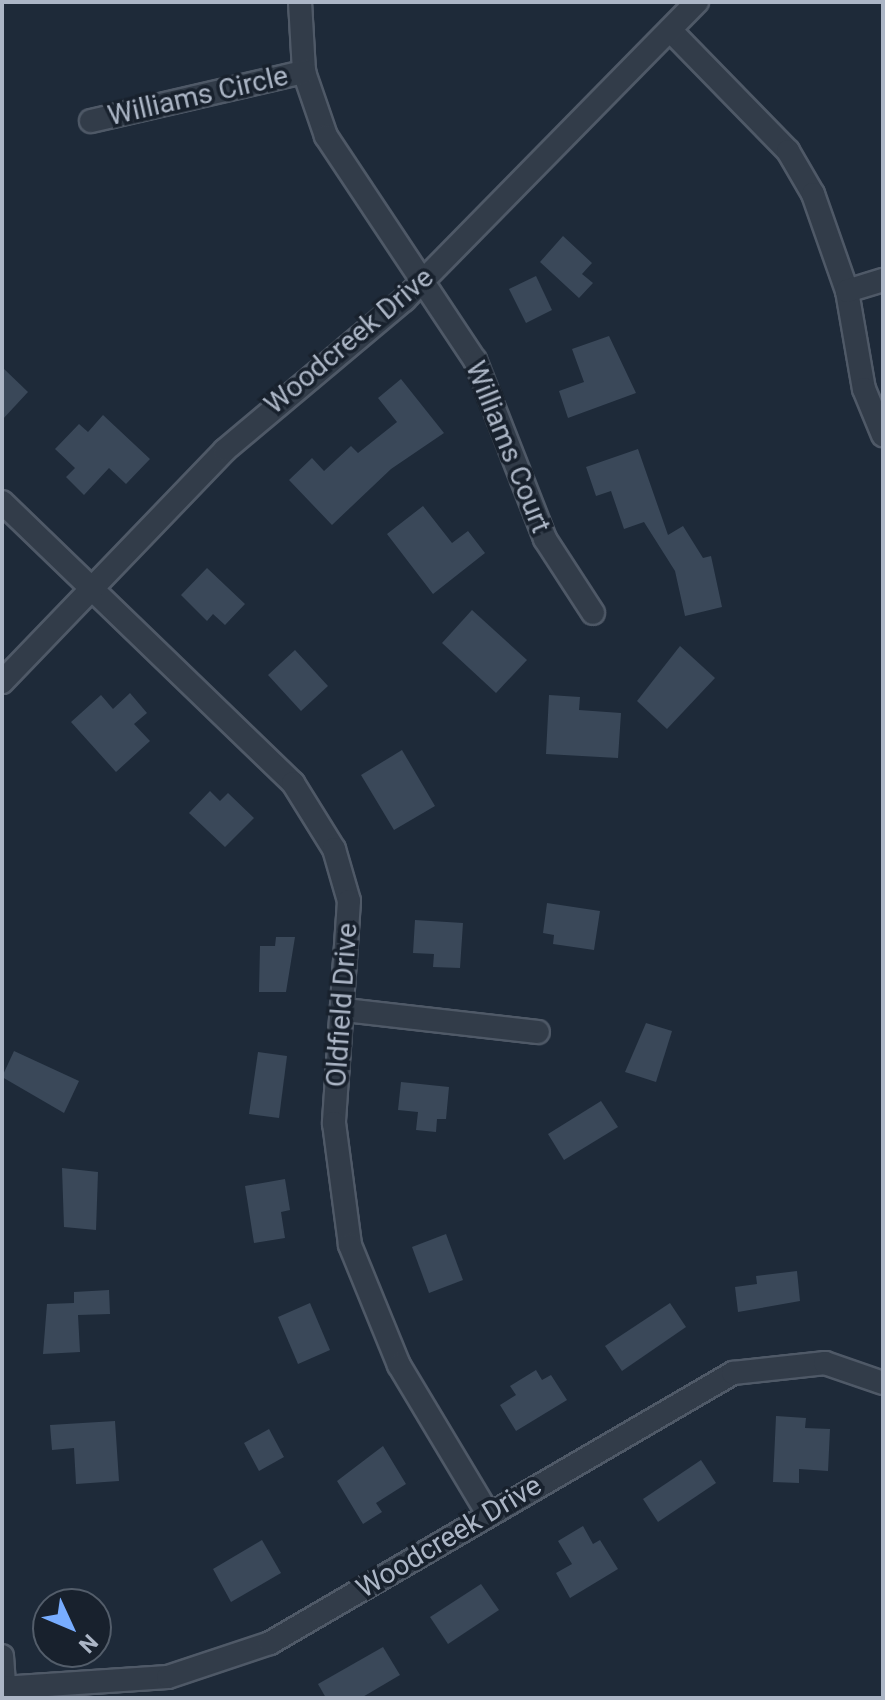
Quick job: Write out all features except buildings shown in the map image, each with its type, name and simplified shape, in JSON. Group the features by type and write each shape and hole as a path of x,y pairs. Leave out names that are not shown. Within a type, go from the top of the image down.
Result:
{"street":[{"name":"Williams Court","path":"300,2 304,72 311,100 350,178 424,279 475,360 556,562 593,613"},
{"name":"Woodcreek Drive","path":"2,682 276,401 424,279 697,2"},
{"path":"670,30 788,151 813,194 847,291 864,389 883,435"},
{"name":"Williams Circle","path":"91,121 304,72"},
{"path":"847,291 883,280"},
{"name":"Oldfield Drive","path":"2,502 309,805 334,849 349,901 345,1010 334,1123 350,1245 380,1328 488,1514"},
{"path":"345,1010 538,1032"},
{"name":"Woodcreek Drive","path":"4,1691 168,1677 244,1652 733,1373 825,1363 883,1383"},
{"path":"2,1656 4,1691"}]}
